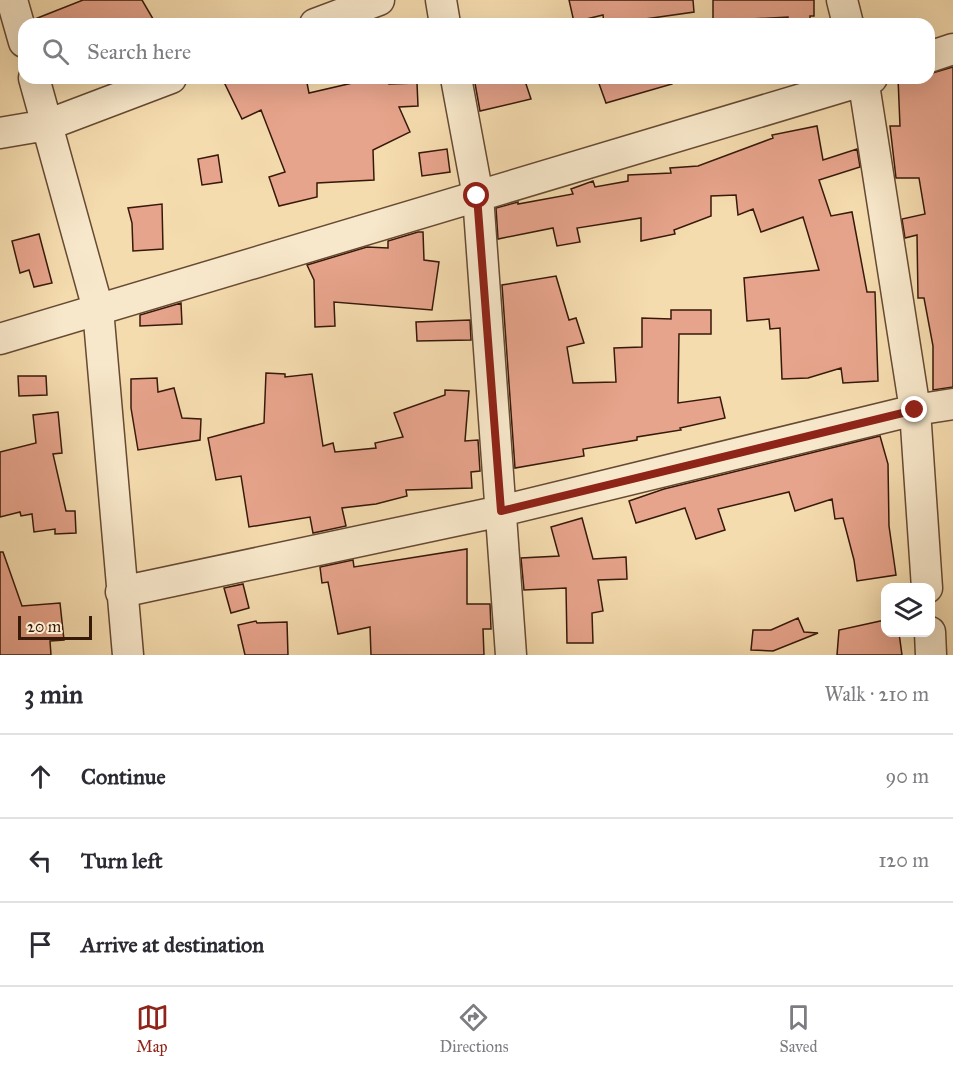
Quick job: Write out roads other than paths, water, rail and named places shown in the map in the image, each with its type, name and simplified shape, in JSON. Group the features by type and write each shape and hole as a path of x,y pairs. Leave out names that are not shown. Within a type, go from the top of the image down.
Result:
{"street":[{"path":"12,0 18,21"},
{"path":"331,18 379,0"},
{"path":"441,0 445,18"},
{"path":"842,0 846,18"},
{"path":"935,55 953,49"},
{"path":"36,84 98,309 128,655"},
{"path":"0,133 47,125 155,84"},
{"path":"457,84 477,196 511,655"},
{"path":"0,339 849,84"},
{"path":"867,84 915,410 927,583"},
{"path":"121,592 501,511 915,410 953,404"},
{"path":"930,637 931,655"}]}
